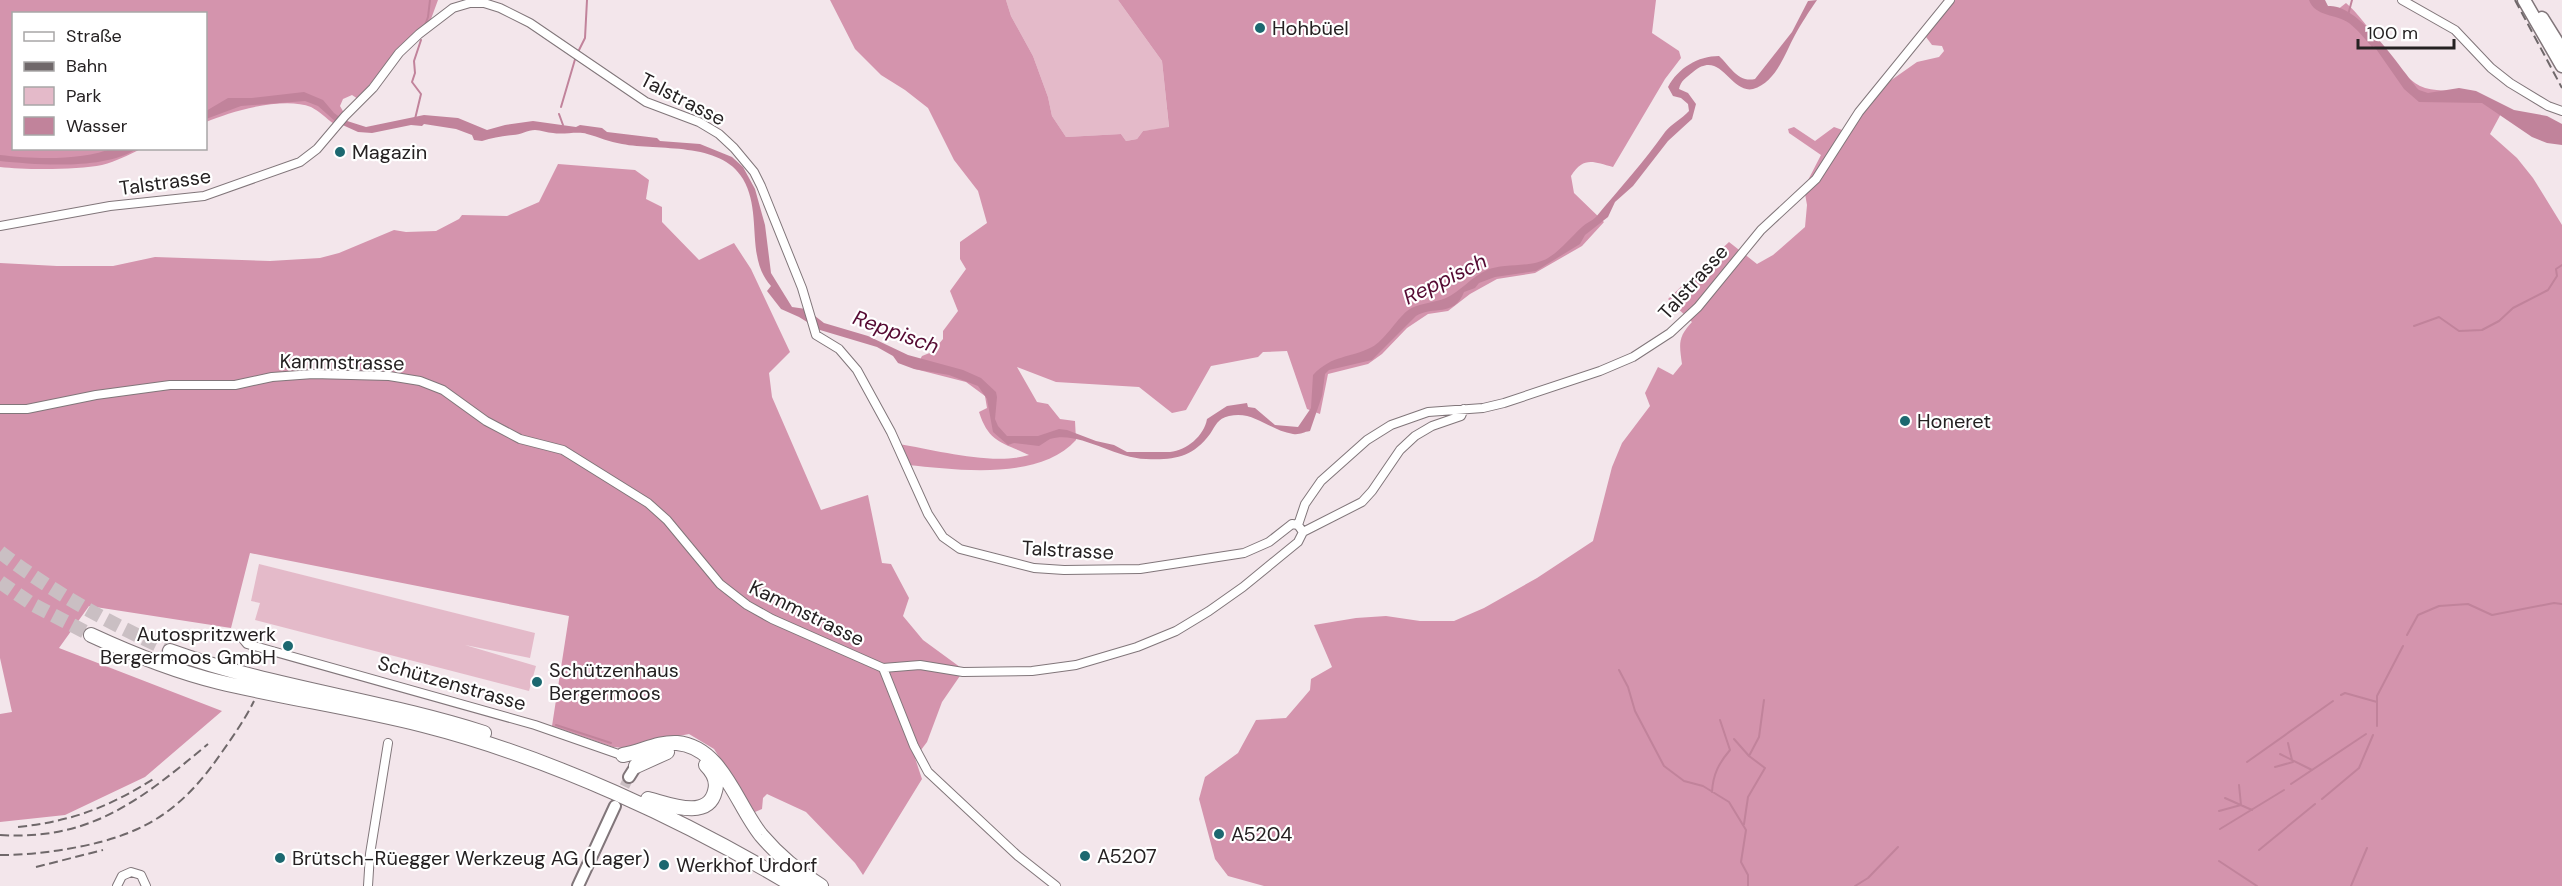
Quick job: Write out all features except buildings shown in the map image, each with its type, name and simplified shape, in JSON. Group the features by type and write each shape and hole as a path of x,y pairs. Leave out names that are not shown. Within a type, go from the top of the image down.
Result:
{"highway":[{"path":"91,635 158,663 217,681 423,725 493,746 624,798 725,847 794,886"},
{"path":"170,651 253,677 392,707 523,746 648,799 718,834 810,886"},
{"path":"633,772 642,756 661,745"},
{"path":"623,755 661,745 687,745 708,757 720,770 748,817 771,846 796,869 820,886"},
{"path":"633,772 660,753 676,751 686,752 701,760 715,779 716,786 712,799 698,809 648,799"},
{"path":"725,847 781,886"}],"main road":[{"path":"2524,0 2562,66"},
{"path":"2531,0 2562,50"},
{"path":"578,886 615,806"}],"street":[{"name":"Talstrasse","path":"0,226 111,206 209,195 300,162 315,152 345,116 370,92 399,53 444,14 459,6 474,3 500,8 543,31 587,64 646,102 699,122 719,134 747,163 759,182 808,306 816,335 843,353 857,370 883,417 928,514 943,537 960,549 1034,567 1064,570 1140,569 1244,553 1269,542 1290,524 1300,528 1305,504 1317,486 1372,436 1414,416 1435,411 1483,408 1504,403 1612,367 1646,349 1676,328 1698,307 1761,230 1816,178 1859,112 1950,0"},
{"path":"2402,0 2455,30 2491,68 2510,83 2548,106 2562,111"},
{"name":"Kammstrasse","path":"0,409 27,409 96,395 170,385 235,385 272,377 313,374 389,376 420,381 443,390 486,421 519,439 563,450 648,503 667,520 720,584 747,605 772,619 883,668"},
{"path":"1056,886 1018,856 928,772 914,746 883,668 920,664 963,672 1032,671 1076,664 1137,647 1176,631 1224,601 1298,542 1300,528 1315,528 1362,502 1410,440 1427,429 1461,416 1464,409"},
{"name":"Schützenstrasse","path":"242,638 247,644 535,725 623,755 633,772"},
{"path":"368,886 388,743"},
{"path":"117,886 122,876 131,872 141,874 146,886"}],"green space":[{"path":"1006,0 1118,0 1162,61 1169,128 1143,131 1137,139 1126,141 1121,134 1066,137 1052,116 1048,97 1033,56 1011,16"},
{"path":"259,564 535,633 530,658 465,645 536,666 529,691 255,620 260,603 251,601"}],"shaded area":[{"path":"0,0 438,0 431,19 400,47 358,99 352,95 343,99 340,106 344,113 334,124 311,107 287,103 258,106 207,122 207,12 12,12 12,150 139,150 102,165 79,168 0,167"},
{"path":"830,0 1006,0 1011,16 1033,56 1048,97 1052,116 1066,137 1121,134 1126,141 1137,139 1143,131 1169,127 1162,61 1118,0 1656,0 1652,33 1679,51 1681,58 1665,79 1613,167 1589,162 1580,165 1571,176 1574,193 1604,222 1582,246 1535,273 1497,279 1470,294 1448,311 1428,314 1407,328 1382,354 1368,364 1328,374 1320,414 1307,409 1287,351 1263,352 1258,357 1211,366 1186,410 1172,413 1139,387 1056,382 1017,367 1037,402 1048,404 1060,419 1075,421 1076,440 1060,453 1041,462 1020,467 997,470 950,469 908,465 899,444 982,458 1015,458 1029,455 1004,444 987,430 979,412 987,408 985,396 966,382 915,369 922,356 932,352 943,339 943,331 958,311 950,291 966,269 960,259 960,242 987,223 978,191 954,160 928,108 881,75 855,49"},
{"path":"1955,0 2319,0 2332,14 2346,3 2411,80 2425,88 2466,92 2503,110 2490,134 2517,158 2533,178 2562,225 2562,886 1264,886 1228,876 1215,859 1199,799 1205,777 1238,753 1256,720 1286,718 1310,690 1311,679 1332,667 1314,625 1386,616 1420,621 1454,621 1484,608 1537,578 1593,541 1612,467 1622,443 1650,406 1645,393 1658,367 1673,375 1682,364 1681,341 1684,332 1692,322 1668,299 1729,242 1757,264 1773,255 1805,227 1807,205 1804,188 1821,155 1789,133 1788,129 1794,127 1815,141 1834,127 1848,132 1887,79 1890,81 1917,62 1939,57 1944,51 1942,46 1932,45 1926,37"},
{"path":"558,164 635,170 649,180 646,199 662,207 662,222 699,260 734,243 751,269 790,352 769,373 772,397 821,510 868,495 882,563 891,564 909,598 903,616 923,640 964,670 942,702 927,742 915,758 922,779 863,875 855,863 806,812 767,794 763,798 762,809 755,812 714,749 689,734 659,740 633,749 613,747 552,726 569,616 250,553 231,628 89,606 59,648 222,711 145,777 65,815 0,822 0,714 12,712 0,658 0,263 113,266 155,257 270,261 320,258 339,253 394,230 436,231 459,219 462,215 507,216 539,202"}],"water":[{"path":"1817,0 1774,74 1761,86 1745,89 1711,65 1703,66 1684,79 1679,89 1688,93 1696,104 1692,119 1668,141 1633,186 1615,202 1608,217 1585,235 1580,244 1536,271 1495,277 1479,283 1475,288 1464,292 1455,305 1416,316 1372,360 1329,370 1325,374 1322,396 1310,431 1293,434 1276,429 1254,418 1229,416 1219,421 1203,442 1189,453 1165,459 1134,457 1073,438 1050,439 1039,446 1014,443 1008,445 993,432 987,399 978,386 949,375 914,369 898,363 893,356 877,347 820,330 781,309 767,291 771,286 758,262 749,192 743,179 733,167 720,158 688,150 622,144 579,133 548,133 532,130 482,141 474,140 472,135 456,129 424,124 372,133 358,132 336,122 318,106 305,101 241,106 207,119 207,110 228,98 252,98 304,92 323,100 334,113 344,120 366,127 424,115 458,118 487,130 533,121 602,128 607,132 657,138 660,141 700,144 732,157 743,167 755,189 765,225 771,273 792,307 806,309 824,323 868,336 908,355 963,370 981,378 996,392 995,419 1007,436 1038,436 1059,429 1114,445 1127,452 1170,452 1194,441 1202,431 1207,419 1227,406 1247,403 1248,407 1255,408 1275,425 1298,427 1311,408 1313,375 1327,363 1372,347 1407,311 1416,306 1446,298 1487,270 1534,263 1553,255 1596,217 1667,129 1689,111 1688,104 1681,98 1673,96 1668,87 1677,74 1696,61 1719,56 1739,76 1749,80 1755,79 1792,32 1808,1"},
{"path":"2309,0 2325,0 2328,6 2340,8 2353,15 2378,39 2419,90 2428,93 2459,88 2476,91 2514,110 2547,116 2562,124 2562,145 2547,143 2532,137 2482,103 2419,102 2404,89 2374,46 2372,47 2355,28 2344,20 2316,10"},
{"path":"134,150 123,156 89,163 33,164 0,161 0,155 42,158 72,157"}],"waterway":[{"path":"425,25 430,0"},
{"path":"578,52 585,38 587,0"},
{"path":"2348,15 2352,0"},
{"path":"415,119 421,94 412,82 415,73 414,61 421,40"},
{"path":"561,107 576,56"},
{"path":"559,114 563,125"},
{"path":"2414,326 2439,317 2459,331 2482,330 2499,321 2513,308 2548,290 2557,276 2556,269 2562,265"},
{"path":"2407,635 2418,615 2439,606 2468,604 2492,615 2554,603 2562,604"},
{"path":"2377,726 2377,696 2403,646"},
{"path":"1619,670 1628,687 1635,711 1664,766 1684,781 1703,786 1729,802 1746,830 1741,862 1748,875 1748,886"},
{"path":"2341,695 2345,693 2377,702"},
{"path":"1744,824 1748,797 1765,768 1749,756 1759,737 1764,700"},
{"path":"2247,762 2333,701"},
{"path":"1712,792 1717,769 1730,750 1720,720"},
{"path":"556,725 611,743"},
{"path":"2291,784 2366,734"},
{"path":"2322,799 2359,768 2373,735"},
{"path":"1734,739 1749,756"},
{"path":"2288,743 2292,760"},
{"path":"2280,754 2312,770"},
{"path":"2275,767 2293,762"},
{"path":"2219,811 2241,805 2239,785"},
{"path":"2220,829 2284,790"},
{"path":"2225,798 2252,810"},
{"path":"2259,850 2315,804"},
{"path":"1855,886 1868,878 1898,847"},
{"path":"2351,886 2367,848"},
{"path":"2219,861 2257,886"}],"tunnel":[{"path":"0,552 40,581 82,606 170,651"},
{"path":"0,582 32,604 91,635"},
{"path":"618,800 629,777"}],"railway":[{"path":"2515,0 2562,88"},
{"path":"0,855 49,852 102,842 124,835 161,816 193,789 207,772 235,733 254,701"},
{"path":"0,835 32,835 62,831 88,823 137,799 208,744"},
{"path":"18,827 56,821 90,811 122,797 155,778"},
{"path":"36,867 103,850"}],"place":[{"name":"Hohbüel","path":"1260,28"},
{"name":"Magazin","path":"340,152"},
{"name":"Honeret","path":"1905,421"},
{"name":"Autospritzwerk Bergermoos GmbH","path":"288,646"},
{"name":"Schützenhaus Bergermoos","path":"537,682"},
{"name":"A5204","path":"1219,834"},
{"name":"A5207","path":"1085,856"},
{"name":"Brütsch-Rüegger Werkzeug AG (Lager)","path":"280,858"},
{"name":"Werkhof Urdorf","path":"664,865"}],"water label":[{"name":"Reppisch","path":"1445,279"},
{"name":"Reppisch","path":"896,332"}]}
